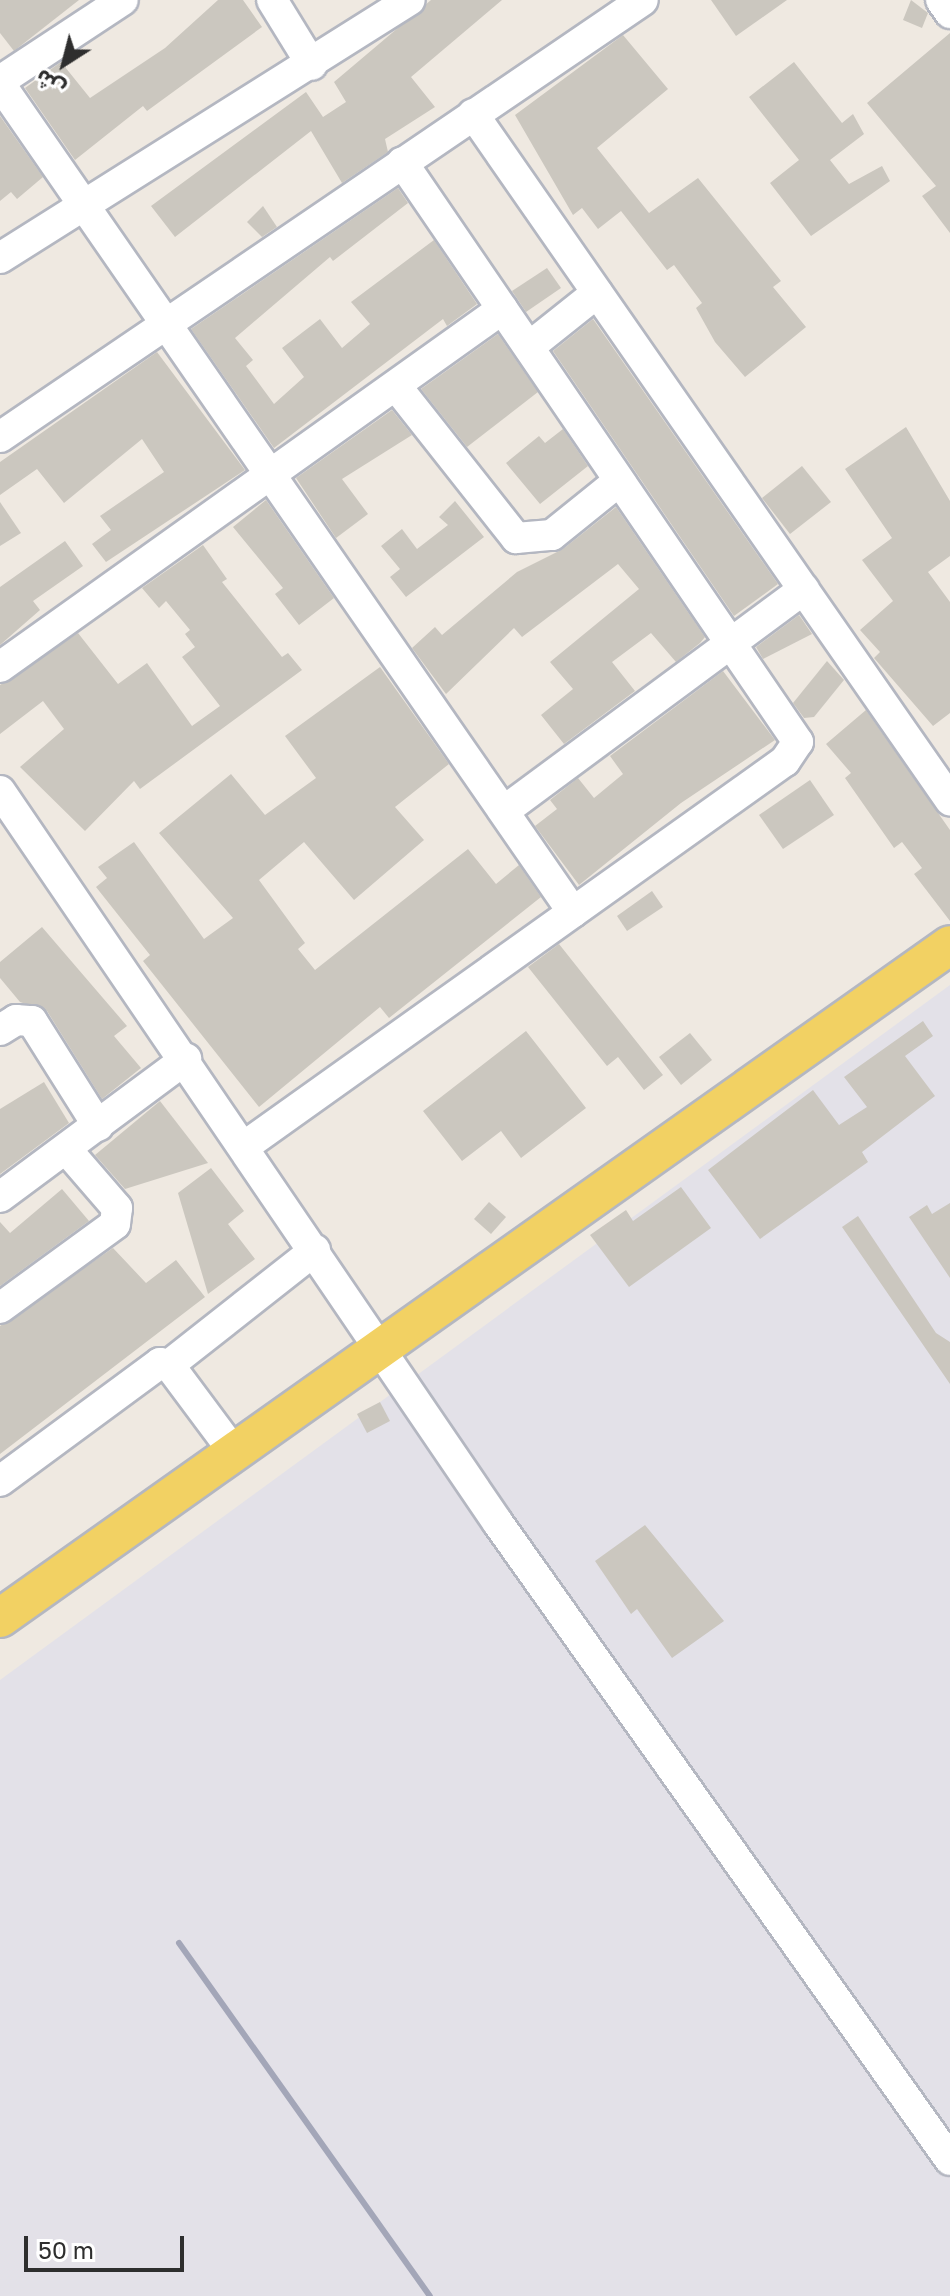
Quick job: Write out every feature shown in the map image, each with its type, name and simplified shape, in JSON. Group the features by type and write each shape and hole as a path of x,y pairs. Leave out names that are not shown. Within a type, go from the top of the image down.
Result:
{"main road":[{"path":"0,1618 228,1444 950,927"},
{"path":"375,1338 950,945"},
{"path":"0,1598 228,1444"}],"street":[{"path":"123,0 0,83 573,912"},
{"path":"272,0 307,56"},
{"path":"307,56 372,0"},
{"path":"0,258 307,56 410,0"},
{"path":"0,437 164,321 473,114 612,8 643,0"},
{"path":"941,0 950,13"},
{"path":"473,114 950,800"},
{"path":"245,1146 794,751 796,733 730,642 402,162"},
{"path":"529,347 597,293"},
{"path":"0,667 502,309"},
{"path":"396,386 516,538 552,535 619,481"},
{"path":"504,811 804,589"},
{"path":"0,791 738,1868 950,2160"},
{"path":"0,1030 16,1020 32,1021 98,1126"},
{"path":"0,1197 186,1059"},
{"path":"0,1308 115,1224 117,1208 67,1150"},
{"path":"169,1365 315,1250"},
{"path":"0,1481 160,1363 169,1365 228,1444"}],"shaded area":[{"path":"950,985 950,2296 0,2296 0,1680"}],"building":[{"path":"0,0 79,0 14,51 0,33"},
{"path":"218,0 243,0 262,27 147,111 143,106 75,160 25,88 61,62 90,98 165,48"},
{"path":"431,0 502,0 411,77 435,107 385,139 388,152 342,183 311,131 175,237 151,206 306,92 323,117 346,102 334,82"},
{"path":"711,0 787,0 736,36"},
{"path":"911,0 928,13 922,28 903,20"},
{"path":"950,33 950,233 922,196 936,186 867,103"},
{"path":"623,35 668,89 597,148 649,213 698,178 781,281 773,287 806,327 745,377 715,342 696,308 702,303 674,265 667,270 621,211 598,229 582,208 573,215 515,115"},
{"path":"794,62 842,123 853,114 864,134 830,160 849,184 882,166 890,181 811,236 770,183 799,160 749,97"},
{"path":"0,116 43,177 17,199 11,192 0,201"},
{"path":"398,188 408,203 333,261 330,257 235,338 253,360 246,366 274,404 304,377 282,348 320,319 342,348 370,324 351,302 434,240 477,304 447,326 443,319 274,448 191,329"},
{"path":"263,206 277,227 262,237 247,222"},
{"path":"547,268 561,288 526,312 512,291"},
{"path":"593,319 778,584 734,616 553,351"},
{"path":"498,334 538,392 467,447 421,389"},
{"path":"157,352 245,470 106,562 92,544 111,530 100,516 164,472 142,439 64,503 37,469 0,495 0,462"},
{"path":"392,410 412,435 342,479 368,514 336,538 296,478"},
{"path":"906,427 950,501 950,556 928,572 950,602 950,713 933,726 874,658 880,652 860,630 893,601 862,560 892,538 845,469"},
{"path":"563,429 588,466 540,504 506,463 539,436 545,443"},
{"path":"802,466 831,502 790,534 762,498"},
{"path":"266,500 334,598 299,625 275,594 283,588 233,527"},
{"path":"455,501 484,537 406,597 390,577 400,569 381,546 402,529 417,549 448,525 439,517"},
{"path":"0,502 21,533 0,546"},
{"path":"616,507 705,637 700,643 676,662 651,633 612,662 635,691 564,744 541,715 573,689 550,662 639,589 618,564 522,637 514,628 446,694 412,648 435,627 442,635 517,572 563,549"},
{"path":"65,541 83,566 33,601 40,610 0,645 0,587"},
{"path":"203,545 227,579 222,582 282,657 288,653 302,670 140,789 134,781 85,831 20,767 64,729 43,701 0,734 0,685 78,633 118,684 147,663 192,726 220,706 182,657 195,647 185,634 190,630 166,601 159,608 142,588"},
{"path":"799,615 812,634 763,659 756,647"},
{"path":"827,661 844,680 814,717 804,718 793,703"},
{"path":"380,667 449,764 395,807 424,840 354,900 304,842 259,880 305,943 298,949 315,970 468,849 496,884 519,865 541,897 389,1018 380,1007 259,1107 143,961 150,955 96,887 107,878 98,867 134,842 204,939 233,918 159,833 231,774 265,815 316,778 285,736"},
{"path":"723,671 775,740 681,803 579,885 535,826 557,809 550,800 578,778 594,798 623,774 610,756"},
{"path":"866,710 950,830 950,921 914,874 922,868 902,842 894,848 845,778 851,773 826,744"},
{"path":"810,780 834,815 783,849 759,815"},
{"path":"652,891 663,907 627,931 617,916"},
{"path":"42,927 127,1026 114,1036 141,1068 102,1099 47,1011 20,1002 0,978 0,962"},
{"path":"559,944 663,1075 644,1090 618,1057 607,1066 528,967"},
{"path":"923,1021 933,1036 905,1056 935,1096 862,1152 868,1162 760,1239 708,1170 813,1090 839,1125 867,1107 844,1077"},
{"path":"526,1031 586,1108 521,1158 501,1131 462,1161 423,1111"},
{"path":"690,1033 712,1060 681,1085 659,1057"},
{"path":"44,1082 69,1123 0,1174 0,1109"},
{"path":"160,1101 208,1163 125,1189 95,1155"},
{"path":"211,1168 244,1211 228,1224 255,1259 208,1294 178,1193"},
{"path":"681,1187 711,1228 629,1287 590,1235 626,1210 633,1221"},
{"path":"62,1189 89,1221 0,1286 0,1222 10,1233"},
{"path":"489,1202 506,1217 491,1234 474,1219"},
{"path":"950,1203 950,1278 909,1217 927,1205 932,1214"},
{"path":"858,1216 936,1333 950,1342 950,1384 842,1227"},
{"path":"113,1248 146,1283 176,1260 205,1297 0,1454 0,1326"},
{"path":"380,1402 390,1421 367,1433 357,1414"},
{"path":"645,1525 724,1621 672,1658 637,1609 631,1614 595,1561"}],"railway":[{"path":"179,1943 430,2296"}]}
